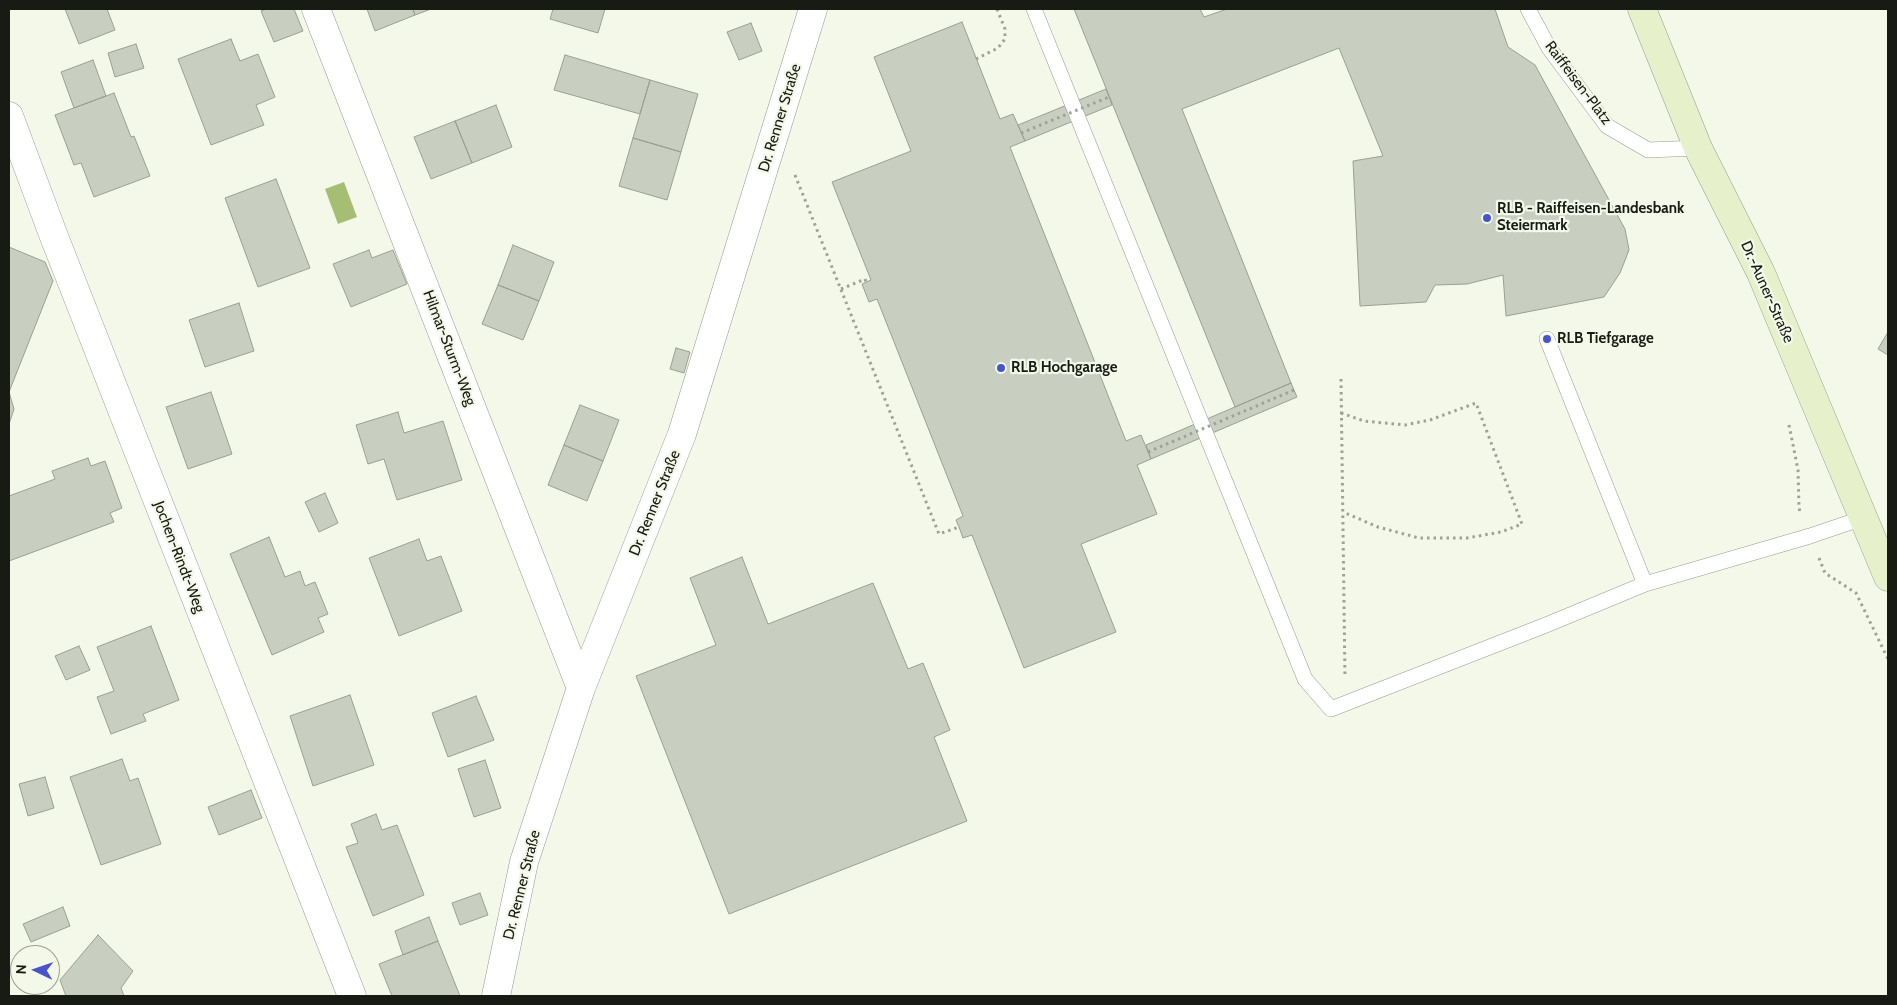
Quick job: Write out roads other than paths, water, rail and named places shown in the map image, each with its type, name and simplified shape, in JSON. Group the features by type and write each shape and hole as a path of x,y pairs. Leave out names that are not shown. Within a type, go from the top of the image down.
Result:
{"main road":[{"name":"Dr.-Auner-Straße","path":"1642,9 1698,148 1761,273 1888,577"}],"street":[{"name":"Hilmar-Sturm-Weg","path":"316,9 581,688"},
{"name":"Dr. Renner Straße","path":"496,996 524,862 581,688 682,434 813,9"},
{"name":"Jochen-Rindt-Weg","path":"9,116 53,234 352,996"}],"lane":[{"path":"1034,9 1305,679 1331,708 1546,625 1645,584 1810,536 1863,518"},
{"name":"Raiffeisen-Platz","path":"1528,9 1549,48 1607,126 1648,150 1698,148"},
{"path":"1548,339 1645,584"}],"place":[{"name":"RLB - Raiffeisen-Landesbank Steiermark","path":"1487,218"},
{"name":"RLB Tiefgarage","path":"1547,339"},
{"name":"RLB Hochgarage","path":"1001,368"}]}
